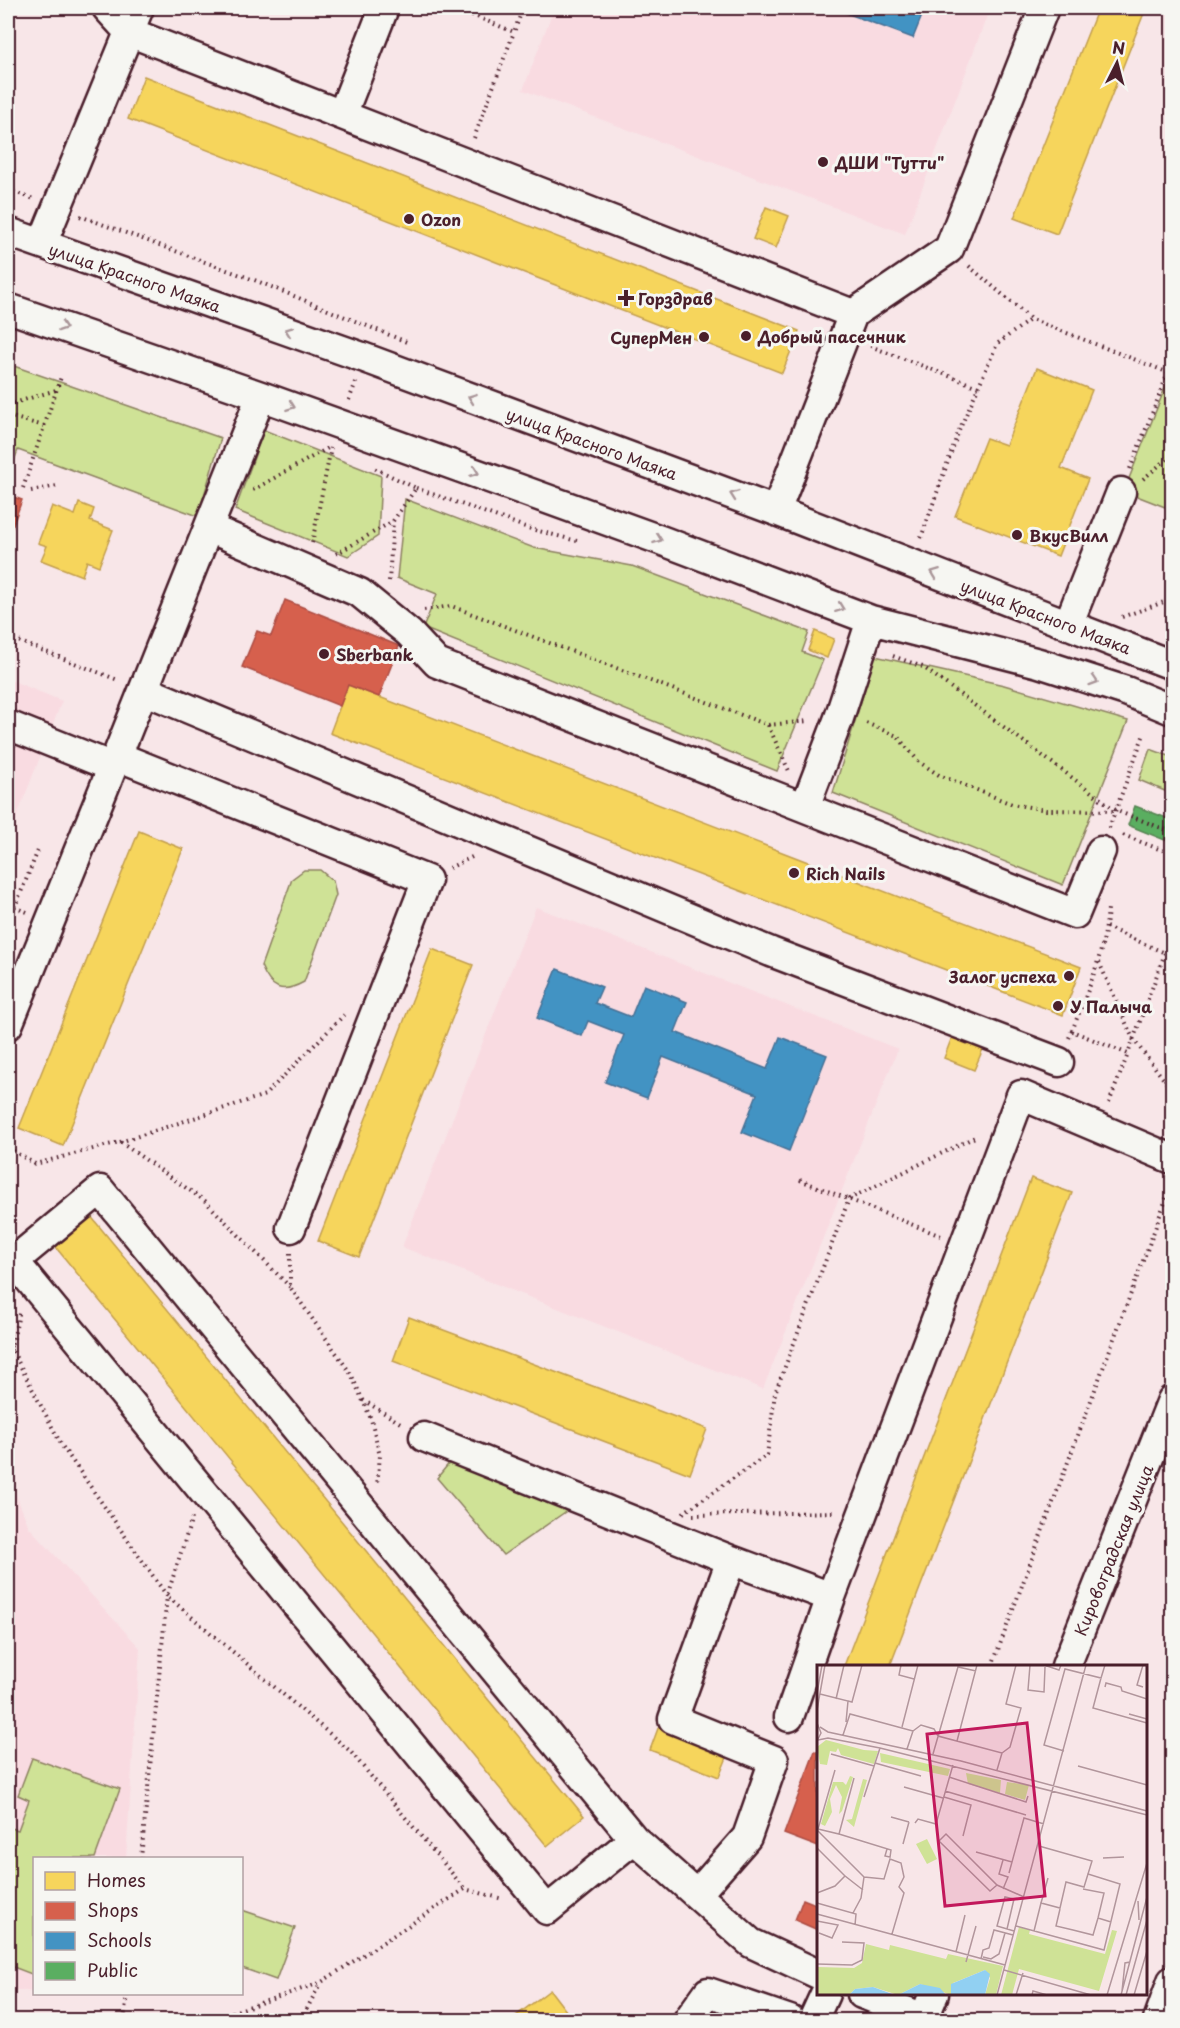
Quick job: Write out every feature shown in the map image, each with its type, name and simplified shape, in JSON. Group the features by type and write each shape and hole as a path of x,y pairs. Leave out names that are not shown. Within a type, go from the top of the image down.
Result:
{"street":[{"path":"107,8 342,115 465,163 848,325"},
{"path":"342,115 384,8"},
{"path":"776,511 848,325 949,249 1044,8"},
{"path":"42,244 134,20"},
{"name":"улица Красного Маяка","path":"8,232 374,361 776,511 1173,665"},
{"path":"8,308 261,396 663,541 867,632 1039,663 1126,691 1173,710"},
{"path":"8,1025 261,396"},
{"path":"1068,625 1121,492"},
{"path":"212,519 307,571 360,593 409,633 437,663 1075,914 1101,851"},
{"path":"805,807 839,718 867,632"},
{"path":"144,690 764,949 1059,1062"},
{"path":"8,725 115,762 427,880 291,1228"},
{"path":"789,1717 831,1597 1021,1095 1173,1159"},
{"path":"634,1839 547,1910 14,1261 100,1190 634,1839 751,1943 817,1973"},
{"name":"Кировоградская улица","path":"1066,1665 1166,1436 1173,1400"},
{"path":"423,1437 731,1560 831,1597"},
{"path":"697,1894 747,1837 774,1760 672,1719 731,1560"},
{"path":"1158,2020 1173,1981"},
{"path":"688,2020 708,1992 790,2020"},
{"path":"813,2020 825,1995"},
{"path":"866,1995 927,2011"}],"path":[{"path":"455,8 514,32"},
{"path":"465,163 523,8"},
{"path":"949,249 1031,319 1171,373"},
{"path":"919,545 958,433 997,344 1031,319"},
{"path":"848,325 978,387"},
{"path":"1121,492 1171,373 1173,363"},
{"path":"23,488 61,377"},
{"path":"349,401 357,380"},
{"path":"8,405 57,390"},
{"path":"8,416 44,426"},
{"path":"212,519 331,447"},
{"path":"331,447 342,452"},
{"path":"307,571 331,447"},
{"path":"373,467 416,488 531,529 588,544"},
{"path":"32,491 57,486"},
{"path":"307,571 393,521 416,488"},
{"path":"393,521 387,616 451,606 768,725 839,718 876,726 897,736 919,762 939,775 1012,804 1046,810 1117,810"},
{"path":"867,632 922,667 1117,810 1173,832"},
{"path":"8,637 144,690"},
{"path":"768,725 805,807"},
{"path":"1144,734 1109,829 1173,854"},
{"path":"427,880 504,840"},
{"path":"39,848 15,907 50,922"},
{"path":"1059,1062 1099,962 1107,927 1108,906"},
{"path":"1075,914 1173,956"},
{"path":"1099,1128 1165,953"},
{"path":"1099,962 1133,1039 1173,1089"},
{"path":"8,1148 35,1164 120,1142 265,1095 345,1014"},
{"path":"1072,1030 1128,1054"},
{"path":"1166,1081 1173,1064"},
{"path":"863,1512 680,1515 768,1455 775,1394 849,1199 1012,1118"},
{"path":"120,1142 205,1201 290,1287 351,1374 371,1419 380,1456 372,1521"},
{"path":"800,1180 964,1245"},
{"path":"992,1665 1173,1181"},
{"path":"290,1287 291,1228"},
{"path":"8,1362 27,1278"},
{"path":"8,1316 11,1348 62,1446 166,1596 350,1751 465,1889 506,1900"},
{"path":"362,1400 423,1437"},
{"path":"141,1857 166,1596 201,1489"},
{"path":"209,2020 320,1983 465,1889"},
{"path":"301,2020 320,1983"},
{"path":"124,2020 127,1995"}],"shaded area":[{"name":"ДШИ \"Тутти\"","path":"554,8 990,8 905,234 523,90"},
{"path":"8,679 62,701 8,839"},
{"path":"536,907 898,1049 763,1389 402,1247"},
{"path":"8,1475 29,1527 140,1648 126,1857 33,1857 33,1992 8,1989"}],"green space":[{"path":"8,364 221,438 198,516 18,450 11,469 8,467"},
{"path":"1167,383 1172,385 1172,495 1165,507 1124,491"},
{"path":"264,430 381,476 378,536 348,556 235,510"},
{"path":"405,499 534,548 632,566 809,632 802,652 823,660 777,771 423,628 437,594 397,578"},
{"path":"875,656 1004,685 1128,721 1063,885 833,793"},
{"path":"1150,749 1172,757 1172,794 1139,780"},
{"path":"304,870 320,870 333,881 336,895 304,982 283,989 273,985 261,966 292,879"},
{"path":"451,1461 568,1510 503,1555 437,1478"},
{"path":"32,1758 120,1789 95,1857 33,1857 33,1975 8,1965 8,1827 18,1830 29,1800 18,1795"},
{"path":"243,1910 295,1928 276,1980 243,1968"}],"building: Homes":[{"path":"1098,8 1146,8 1057,234 1014,218"},
{"path":"144,76 799,331 782,373 128,119"},
{"path":"766,207 789,216 776,248 753,239"},
{"path":"1037,368 1092,390 1061,468 1088,479 1058,556 955,516 986,438 1006,445"},
{"path":"79,503 94,509 90,521 113,530 99,566 87,561 82,576 41,560 47,546 38,543 52,506 75,515"},
{"path":"815,631 834,639 827,658 808,650"},
{"path":"348,685 1081,967 1063,1015 330,733"},
{"path":"139,831 183,849 63,1146 19,1128"},
{"path":"432,949 473,965 359,1257 318,1241"},
{"path":"952,1037 983,1049 974,1070 944,1058"},
{"path":"1031,1178 1072,1193 890,1665 844,1665"},
{"path":"89,1214 584,1816 547,1846 53,1244"},
{"path":"409,1317 707,1429 690,1474 393,1361"},
{"path":"660,1723 730,1750 719,1777 650,1750"},
{"path":"550,1990 573,2020 519,2020 516,2016"}],"building: Shops":[{"path":"8,495 22,500 8,538"},
{"path":"285,600 399,646 379,697 348,685 340,706 242,667 257,631 271,636"},
{"path":"815,1751 817,1752 817,1847 784,1834"},
{"path":"803,1899 817,1905 817,1930 795,1920"}],"building: Schools":[{"path":"833,8 925,8 913,38"},
{"path":"557,969 602,987 595,1003 631,1017 644,985 687,1002 675,1032 767,1069 780,1037 827,1055 789,1151 742,1132 757,1094 663,1057 647,1098 605,1082 624,1035 588,1021 582,1036 537,1018"}],"building: Public":[{"path":"1135,806 1172,820 1172,843 1128,825"}],"place":[{"name":"ДШИ \"Тутти\"","path":"823,162"},
{"name":"Ozon","path":"409,219"},
{"name":"Горздрав","path":"626,298"},
{"name":"Добрый пасечник","path":"746,336"},
{"name":"СуперМен","path":"704,337"},
{"name":"ВкусВилл","path":"1017,535"},
{"name":"Sberbank","path":"324,654"},
{"name":"Rich Nails","path":"794,873"},
{"name":"Залог успеха","path":"1069,976"},
{"name":"У Палыча","path":"1058,1006"}]}
